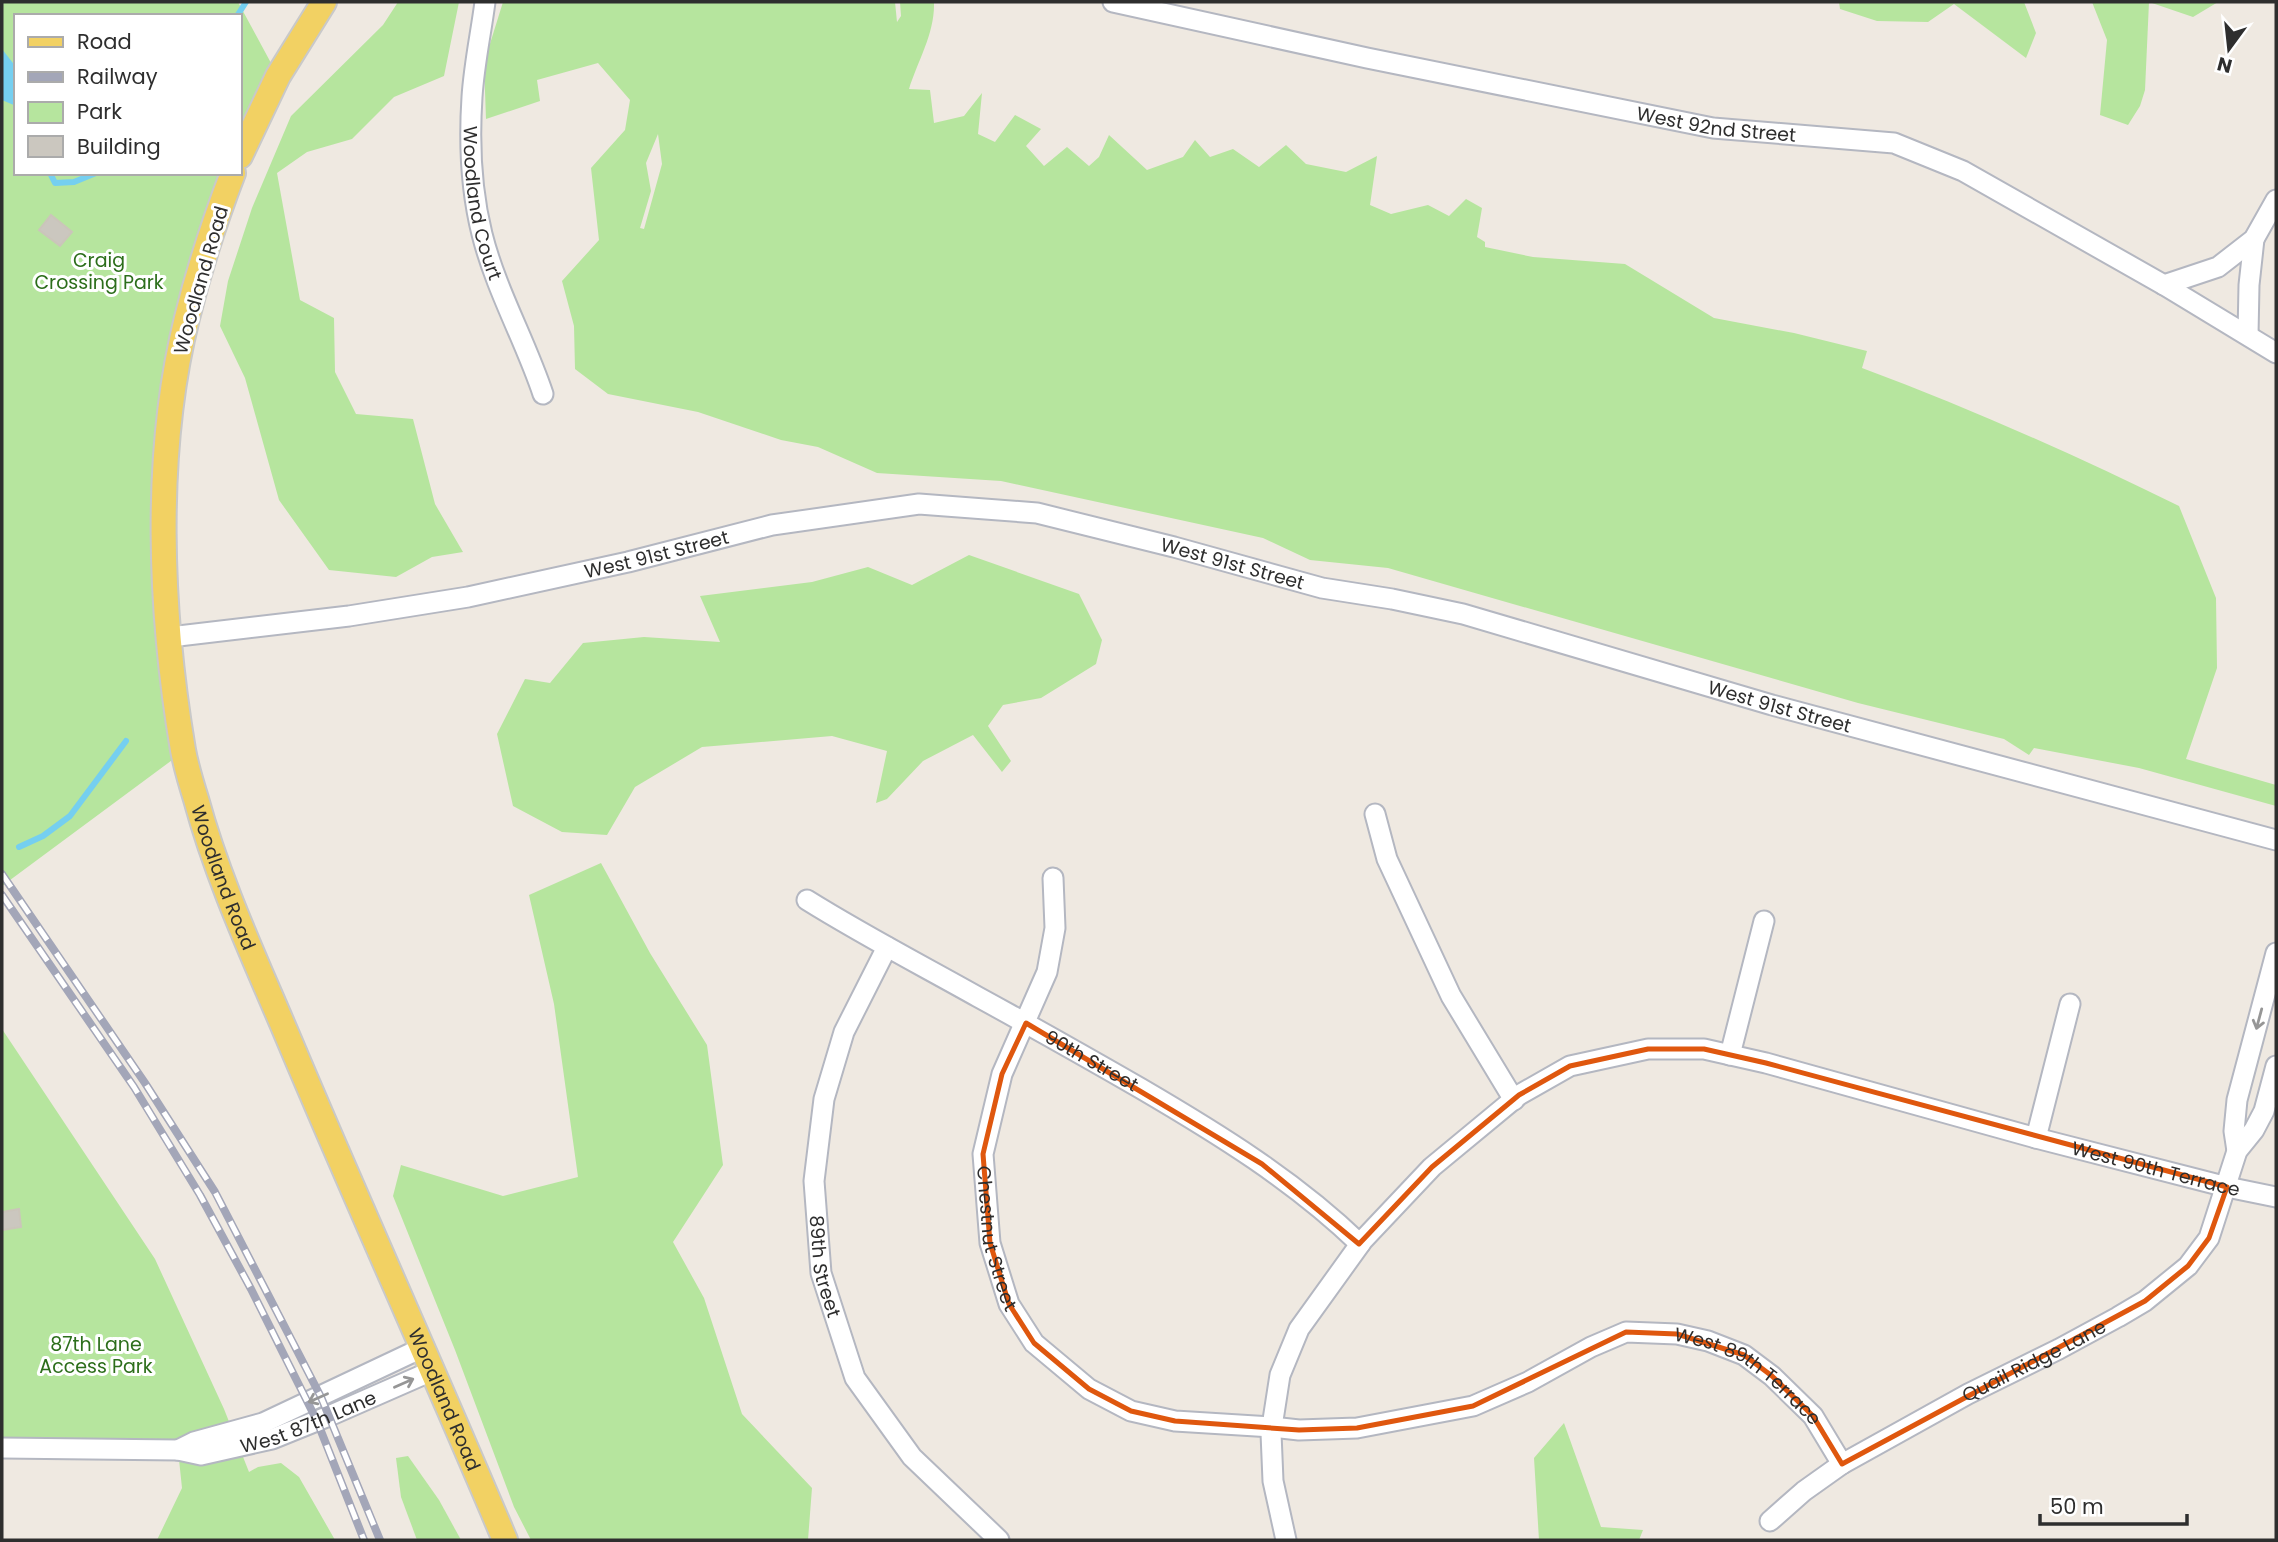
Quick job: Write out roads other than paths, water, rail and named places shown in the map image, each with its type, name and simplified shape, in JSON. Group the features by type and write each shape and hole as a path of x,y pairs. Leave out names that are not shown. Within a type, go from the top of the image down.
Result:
{"main road":[{"path":"242,152 278,76 324,2"},
{"name":"Woodland Road","path":"232,175 186,319 172,398 163,496 166,598 183,752 204,830 234,910 316,1105 429,1358 505,1540"}],"street":[{"name":"Woodland Court","path":"485,2 472,96 473,192 482,236 543,394"},
{"name":"West 92nd Street","path":"1113,2 1367,58 1713,128 1894,143 1963,171 2276,352"},
{"path":"2248,335 2249,285 2255,239 2276,200"},
{"path":"2164,285 2218,267 2255,239"},
{"name":"West 91st Street","path":"170,637 349,616 468,597 628,562 772,525 919,504 1037,513 1322,588 1463,614 1772,705 2276,840"},
{"path":"1375,814 1387,859 1451,996 1514,1100"},
{"name":"Chestnut Street","path":"1053,878 1055,928 1047,972 1002,1074 983,1154 990,1243 1009,1304 1034,1343 1089,1390 1131,1411 1175,1421 1271,1430 1357,1428 1473,1406 1528,1382 1591,1347 1626,1332"},
{"name":"90th Street","path":"807,900 1177,1110 1262,1164 1360,1244"},
{"path":"1730,1055 1764,921"},
{"name":"89th Street","path":"887,947 844,1032 824,1099 814,1181 821,1273 855,1378 912,1457 999,1540"},
{"name":"Quail Ridge Lane","path":"2237,1151 2234,1131 2237,1100 2276,953"},
{"path":"2036,1138 2070,1004"},
{"name":"West 90th Terrace","path":"1286,1540 1273,1481 1271,1430 1280,1375 1299,1329 1360,1244 1432,1167 1514,1100 1570,1066 1648,1049 1704,1049 2036,1138 2276,1197"},
{"name":"Quail Ridge Lane","path":"1770,1521 1804,1491 1842,1464 2145,1301 2188,1266 2209,1237 2237,1151 2254,1130 2264,1111 2276,1066"},
{"name":"West 89th Terrace","path":"1626,1332 1677,1334 1708,1341 1744,1355 1793,1394 1813,1416 1842,1464"},
{"name":"West 87th Lane","path":"2,1448 178,1450 194,1442 263,1423 429,1358"}],"water":[{"path":"2,49 14,64 14,105 2,100"}],"waterway":[{"path":"238,14 246,2"},
{"path":"51,175 55,183 74,182 91,175"},
{"path":"19,847 43,836 70,816 126,741"}],"railway":[{"path":"2,874 145,1083 215,1192 321,1397 380,1540"},
{"path":"2,895 134,1087 200,1195 317,1421 364,1540"}],"park label":[{"name":"Craig Crossing Park","path":"99,271"},
{"name":"87th Lane Access Park","path":"96,1355"}]}
